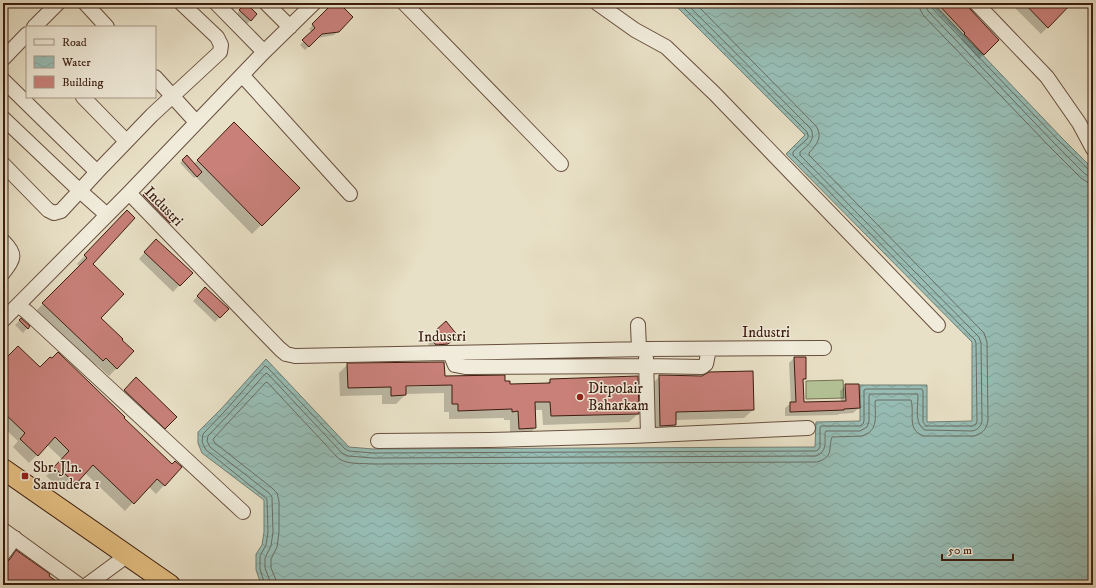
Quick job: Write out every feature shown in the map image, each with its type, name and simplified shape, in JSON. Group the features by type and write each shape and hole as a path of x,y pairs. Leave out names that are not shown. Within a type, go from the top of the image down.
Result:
{"highway":[{"path":"3,469 123,557 157,585"},
{"path":"3,478 123,557 170,585"}],"street":[{"path":"35,26 58,3"},
{"path":"85,3 106,26"},
{"path":"3,164 48,210 54,212 61,211 126,141 172,95 220,52 221,45 217,38 181,3"},
{"path":"216,3 264,52"},
{"name":"Industri","path":"3,320 129,193 264,52 314,3"},
{"path":"404,3 561,164"},
{"path":"597,3 635,30 666,47 720,100 938,325"},
{"path":"269,4 290,27"},
{"path":"982,5 1047,77 1075,118 1093,150"},
{"path":"3,60 26,37"},
{"path":"242,75 350,194"},
{"path":"156,78 196,122"},
{"path":"3,80 97,172"},
{"path":"84,98 126,141"},
{"path":"3,118 107,215"},
{"name":"Industri","path":"129,193 286,354 295,356 642,349 824,348"},
{"path":"3,240 11,249 13,255 11,262 3,273"},
{"path":"18,305 243,512"},
{"path":"638,325 646,366 648,435"},
{"path":"450,353 455,365 465,367 702,367 706,364 709,349"},
{"path":"378,441 489,440 808,428"},
{"path":"3,530 79,585"},
{"path":"3,554 15,538"},
{"path":"87,585 123,557"}],"green space":[{"path":"843,380 844,398 806,399 806,381"}],"water":[{"path":"673,3 933,3 1093,169 1093,585 261,584 256,570 256,554 262,545 264,532 264,500 202,453 198,443 198,432 222,408 266,359 349,447 373,449 815,447 816,422 860,421 860,385 927,385 927,422 972,421 972,342 786,154 805,135"}],"building":[{"path":"246,3 257,14 251,21 239,10"},
{"path":"333,3 339,3 353,17 339,32 322,34 309,47 302,40 315,28 312,24"},
{"path":"937,3 968,3 970,9 999,40 984,55"},
{"path":"1024,3 1072,3 1048,28"},
{"path":"234,122 300,188 262,226 197,160"},
{"path":"187,155 202,172 197,177 182,160"},
{"path":"146,192 174,218 170,223 143,195"},
{"path":"127,210 135,218 93,264 124,294 101,318 134,351 117,369 106,358 103,361 42,303 87,258 84,255"},
{"path":"156,239 193,273 180,286 144,252"},
{"path":"205,287 229,309 220,318 197,296"},
{"path":"21,318 30,326 28,329 19,320"},
{"path":"446,321 458,336 448,344 436,345 431,339 437,334 435,331"},
{"path":"18,346 40,367 50,357 52,358 58,352 172,464 175,461 182,467 165,486 157,479 134,504 93,465 76,484 65,474 63,476 54,467 69,451 55,437 38,456 20,439 25,433 3,412 3,351 8,356"},
{"path":"794,357 806,357 806,379 803,379 804,402 846,401 845,384 859,384 860,408 790,412 790,402 796,402"},
{"path":"444,362 445,376 505,375 505,381 510,381 510,384 550,383 550,379 638,376 639,414 551,416 550,402 535,402 536,428 519,429 518,411 512,412 512,409 458,411 458,404 452,404 452,385 406,386 406,395 391,396 391,387 348,388 347,363"},
{"path":"753,371 754,410 676,412 676,425 660,426 659,375 702,376 709,372"},
{"path":"136,377 177,417 165,429 124,390"},
{"path":"16,550 50,574 49,576 62,585 3,585 3,562 7,562"}],"place":[{"name":"Ditpolair Baharkam","path":"580,397"},
{"name":"Sbr. Jln. Samudera 1","path":"25,476"}]}
